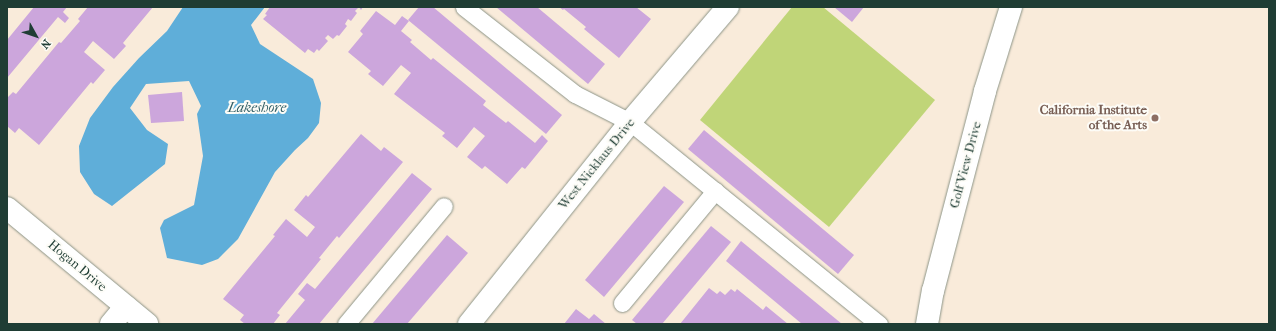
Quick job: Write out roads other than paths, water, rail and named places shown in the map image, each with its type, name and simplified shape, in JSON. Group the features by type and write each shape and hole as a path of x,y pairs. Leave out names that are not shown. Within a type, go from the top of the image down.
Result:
{"street":[{"name":"West Nicklaus Drive","path":"469,324 630,122 728,7"},
{"name":"Golf View Drive","path":"927,324 933,290 985,91 1011,7"},
{"name":"Hogan Drive","path":"7,208 147,324"},
{"path":"111,324 126,306"}],"lane":[{"path":"464,7 575,94 630,122 879,324"},
{"path":"622,303 715,191"},
{"path":"346,324 444,206"}],"water":[{"name":"Lakeshore","path":"183,7 265,7 251,25 260,44 313,79 321,103 319,123 308,138 275,172 238,239 218,259 202,265 167,258 160,228 164,220 194,205 203,156 197,114 201,106 189,81 146,84 130,108 147,130 168,144 165,164 112,206 94,194 80,172 79,146 90,118 113,87 139,58 167,31"}],"place":[{"name":"California Institute of the Arts","path":"1155,118"}]}
